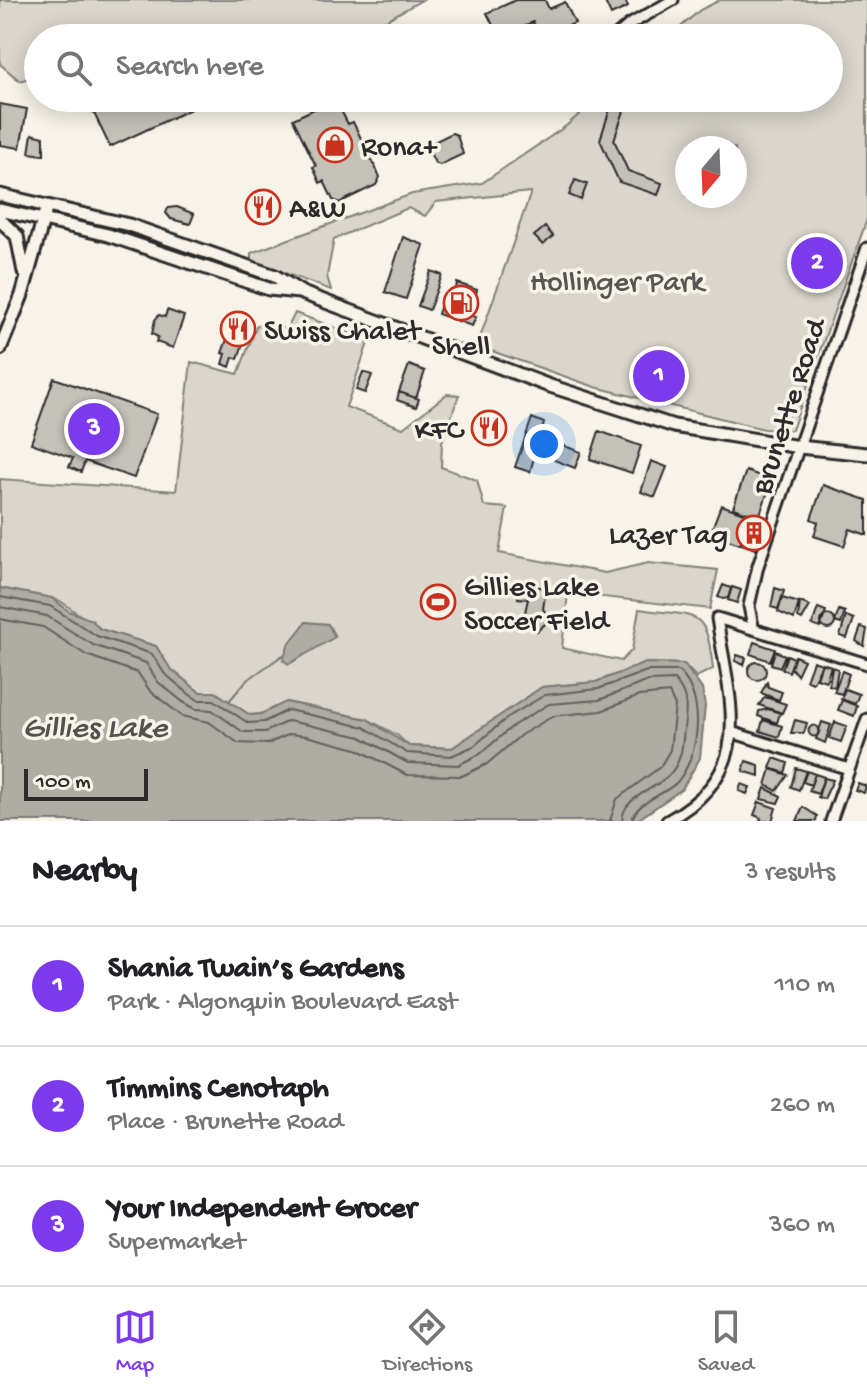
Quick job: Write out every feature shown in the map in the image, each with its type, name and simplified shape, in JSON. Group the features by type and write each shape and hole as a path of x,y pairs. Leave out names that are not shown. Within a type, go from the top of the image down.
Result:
{"main road":[{"path":"0,195 129,225 275,276 302,293 611,407 674,426 799,447 867,454"},
{"path":"0,349 26,280 47,205"},
{"path":"0,210 108,235 269,289 302,293"},
{"path":"0,220 22,245 26,280"}],"street":[{"path":"631,24 673,0"},
{"name":"Brunette Road","path":"753,626 749,606 758,566 867,248"},
{"path":"667,821 706,792 719,777 734,733 717,618 753,626 867,664"},
{"path":"831,821 866,723"},
{"path":"734,733 849,769"}],"green space":[{"path":"0,0 422,0 375,24 24,24 24,80 20,81 0,64"},
{"name":"Hollinger Park","path":"720,0 867,0 867,219 792,430 764,429 595,387 477,346 531,192 436,202 425,216 408,208 334,239 327,276 331,290 251,261 251,253 412,194 482,183 582,112 843,112 843,24 684,24 700,10"},
{"path":"295,313 369,340 346,407 403,428 447,394 459,395 442,442 441,467 477,480 484,506 507,508 499,553 605,573 648,563 718,570 710,609 568,593 562,648 621,661 632,650 639,609 674,613 695,618 702,624 707,634 713,669 696,677 684,664 646,663 596,682 542,687 452,748 409,746 397,735 367,719 287,702 261,714 250,715 215,692 200,692 193,687 169,668 156,646 100,629 60,601 0,588 0,479 176,491 191,362 238,374 257,325 287,329"}],"water":[{"name":"Gillies Lake","path":"0,588 52,598 69,611 92,620 100,629 156,646 170,668 193,687 200,692 215,692 250,715 261,714 286,702 367,719 409,746 452,748 542,687 596,682 646,663 684,664 702,689 705,706 700,758 682,789 636,821 0,821"},
{"path":"306,622 328,624 335,637 289,664 283,660 288,645"}],"building":[{"path":"516,0 545,0 549,9 565,2 575,23 492,24 487,13"},
{"path":"604,0 625,0 628,7 611,15"},
{"path":"0,104 24,108 26,112 20,148 0,145"},
{"path":"93,112 184,112 110,147"},
{"name":"Rona+","path":"308,112 342,112 348,124 353,122 380,177 376,185 339,203 333,200 324,181 320,183 313,167 316,166 293,119"},
{"path":"609,112 624,112 614,140 628,171 662,183 658,195 619,182 600,140"},
{"path":"452,133 457,135 463,154 440,165 435,163 428,149 430,144"},
{"path":"32,134 44,137 44,155 29,153"},
{"path":"575,180 587,184 581,200 569,195"},
{"name":"A&W","path":"263,193 274,215 263,221 251,199"},
{"path":"177,207 194,214 190,224 171,219 166,213 168,208"},
{"path":"545,227 553,236 543,245 534,236"},
{"path":"403,237 424,245 406,299 385,292"},
{"path":"431,271 442,275 429,310 418,306"},
{"name":"Shell","path":"457,283 477,290 474,301 468,299 463,313 476,317 472,326 438,314 441,305 453,309"},
{"path":"167,310 184,316 173,348 156,342 158,337 152,334 155,320 159,315 165,317"},
{"path":"233,323 248,328 238,359 233,357 230,367 223,364 226,354 222,353"},
{"path":"409,365 425,371 416,398 399,392"},
{"path":"363,372 372,375 365,393 356,390"},
{"path":"54,378 157,414 134,478 85,461 81,472 69,467 73,458 31,443"},
{"path":"399,392 419,399 416,407 397,400"},
{"name":"KFC","path":"486,413 501,418 492,442 477,437"},
{"path":"532,418 544,423 530,472 515,467"},
{"path":"599,431 641,446 632,473 590,459"},
{"path":"559,444 581,452 575,468 554,460"},
{"path":"651,461 667,467 655,497 641,492"},
{"path":"746,471 772,480 759,517 733,508"},
{"path":"823,485 867,500 867,535 850,529 844,546 814,536 818,522 811,519"},
{"path":"721,505 750,515 740,544 710,534"},
{"name":"Lazer Tag","path":"751,516 768,522 758,550 741,544"},
{"path":"520,584 546,588 543,609 551,619 537,631 524,617 528,599 518,598"},
{"path":"723,585 731,588 728,598 723,599 718,597"},
{"path":"732,587 741,590 737,603 728,600"},
{"path":"775,588 784,591 778,609 771,607"},
{"path":"782,598 799,603 794,619 778,612"},
{"path":"800,602 810,606 802,620 798,618"},
{"path":"818,608 826,611 820,628 812,625"},
{"path":"839,610 845,612 841,624 835,622"},
{"path":"828,615 835,622 828,629 821,622"},
{"path":"846,616 854,619 847,638 840,636"},
{"path":"861,627 867,629 864,646 856,641"},
{"path":"754,642 775,649 770,661 750,654"},
{"path":"775,651 785,655 780,667 771,664"},
{"path":"737,655 746,658 744,665 735,661"},
{"path":"787,655 794,658 789,672 782,669"},
{"path":"795,656 804,660 797,675 791,668"},
{"path":"813,661 822,664 813,682 806,680"},
{"path":"753,662 761,662 766,671 764,678 753,680 748,675 748,667"},
{"path":"822,663 831,666 826,681 817,678"},
{"path":"832,667 838,669 835,687 829,685"},
{"path":"842,671 849,674 842,694 834,692"},
{"path":"767,682 768,687 782,692 779,700 761,693"},
{"path":"845,689 859,694 855,704 841,699"},
{"path":"765,697 786,704 782,713 759,705"},
{"path":"842,700 857,706 854,716 838,710"},
{"path":"768,709 780,713 777,723 758,716 759,711"},
{"path":"763,720 782,726 779,737 760,731"},
{"path":"795,720 807,723 804,733 791,733"},
{"path":"822,722 831,725 825,743 816,739"},
{"path":"835,722 847,726 841,742 829,738"},
{"path":"814,725 820,731 814,737 808,731"},
{"path":"774,758 788,763 785,773 770,768"},
{"path":"746,761 759,765 759,776 743,771"},
{"path":"796,768 806,771 799,790 791,787"},
{"path":"771,769 788,775 777,791 766,785"},
{"path":"807,771 815,774 811,785 803,782"},
{"path":"815,774 824,777 818,794 809,791"},
{"path":"824,778 833,780 824,799 818,797"},
{"path":"858,783 866,786 864,793 855,790"},
{"path":"741,784 750,787 747,794 739,791"},
{"path":"765,788 781,796 778,803 761,799"},
{"path":"759,802 776,808 772,821 760,821 761,818 754,815"},
{"path":"803,807 817,816 816,821 797,821"}],"waterway":[{"path":"230,700 246,681 283,655"}],"place":[{"name":"Rona+","path":"335,145"},
{"name":"A&W","path":"263,207"},
{"name":"Timmins Cenotaph","path":"817,263"},
{"name":"Shell","path":"461,303"},
{"name":"Swiss Chalet","path":"238,329"},
{"name":"Shania Twain’s Gardens","path":"659,376"},
{"name":"KFC","path":"489,428"},
{"name":"Your Independent Grocer","path":"94,429"},
{"name":"Lazer Tag","path":"754,533"},
{"name":"Gillies Lake Soccer Field","path":"438,602"}]}
